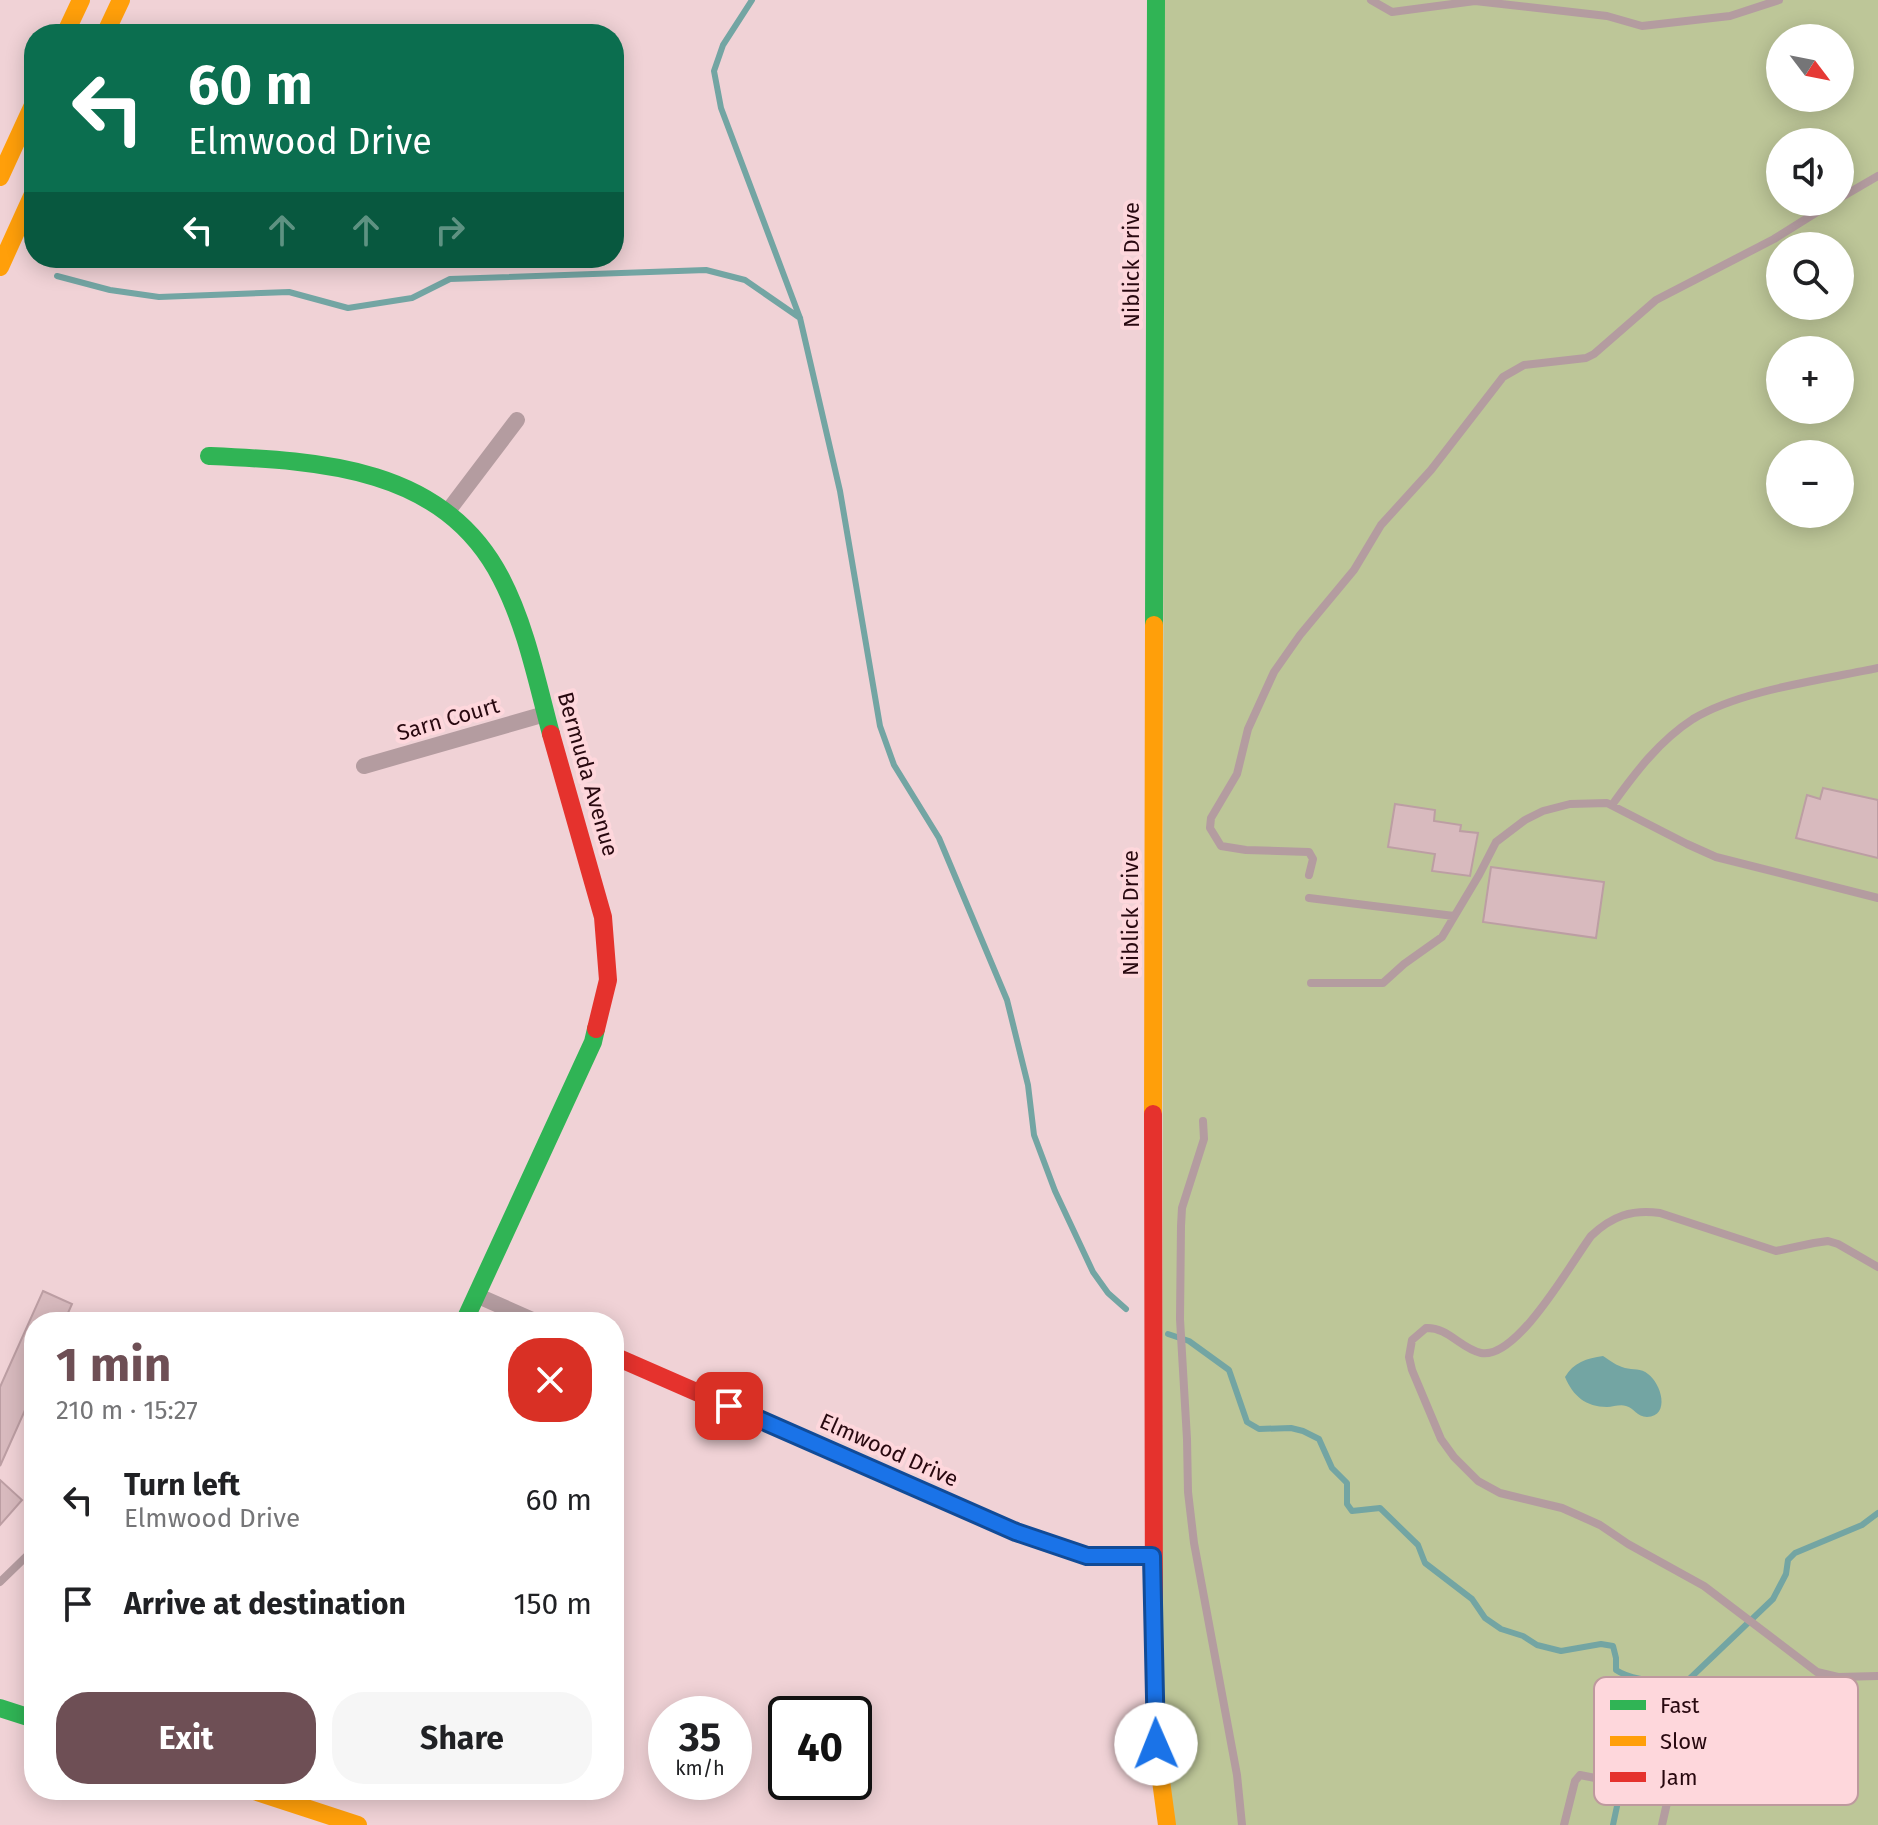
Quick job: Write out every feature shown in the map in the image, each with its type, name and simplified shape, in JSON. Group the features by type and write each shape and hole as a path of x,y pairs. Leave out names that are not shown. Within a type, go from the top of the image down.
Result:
{"street":[{"path":"70,24 81,0"},
{"path":"110,24 121,0"},
{"name":"Niblick Drive","path":"1156,0 1152,1556 1156,1744 1167,1825"},
{"path":"0,177 24,125"},
{"path":"0,267 24,214"},
{"path":"448,511 517,420"},
{"name":"Bermuda Avenue","path":"209,456 334,465 372,474 426,496 448,511 484,552 504,584 526,643 603,917 608,980 600,1019 583,1068 468,1312"},
{"name":"Sarn Court","path":"364,766 545,714"},
{"path":"476,1295 514,1312"},
{"name":"Elmwood Drive","path":"624,1360 1016,1532 1087,1556 1152,1556"},
{"path":"0,1708 24,1716"},
{"path":"282,1800 358,1825"}],"lane":[{"path":"1371,0 1392,12 1475,1 1607,16 1642,26 1730,16 1779,0"},
{"path":"1854,190 1878,176"},
{"path":"1309,875 1313,859 1309,852 1221,846 1210,828 1211,818 1237,774 1248,729 1274,672 1293,643 1349,578 1381,525 1431,470 1503,377 1514,369 1524,365 1586,358 1594,354 1656,300 1774,239 1811,216"},
{"path":"1612,805 1660,745 1709,710 1791,687 1878,668"},
{"path":"1311,983 1383,983 1404,964 1436,944 1496,842 1509,830 1543,811 1570,804 1593,801 1612,805 1716,857 1878,898"},
{"path":"1309,898 1454,916"},
{"path":"1203,1121 1201,1153 1182,1208 1180,1319 1188,1492 1194,1543 1237,1775 1242,1825"},
{"path":"1878,1267 1828,1241 1776,1251 1660,1213 1641,1210 1603,1224 1591,1236 1522,1334 1500,1351 1490,1354 1473,1351 1434,1327 1419,1331 1412,1340 1409,1357 1434,1425 1454,1457 1478,1481 1500,1493 1579,1514 1704,1586 1810,1668 1827,1676 1878,1676"},
{"path":"0,1582 24,1559"},
{"path":"1564,1825 1577,1777 1594,1777"},
{"path":"1662,1825 1667,1805"}],"green space":[{"path":"1164,0 1878,0 1878,1825 1174,1825 1162,1743"}],"water":[{"path":"1603,1356 1622,1367 1643,1371 1653,1378 1660,1391 1659,1411 1644,1417 1626,1406 1593,1405 1576,1395 1565,1377 1568,1372 1581,1362"}],"building":[{"path":"1823,788 1878,800 1878,858 1796,838 1807,795 1820,799"},
{"path":"1395,804 1435,810 1434,821 1461,825 1460,831 1478,833 1470,876 1432,871 1435,854 1388,847"},
{"path":"1491,867 1604,882 1596,938 1483,922"},
{"path":"43,1291 72,1304 68,1312 34,1312"},
{"path":"24,1333 24,1412 0,1466 0,1387"},
{"path":"0,1480 22,1500 0,1525"}],"waterway":[{"path":"752,0 723,45 714,71 721,108 800,318 840,491 880,726 894,765 939,838 1007,1000 1028,1085 1034,1135 1055,1191 1093,1272 1108,1293 1126,1309"},
{"path":"57,276 110,290 159,297 289,292 348,308 412,298 450,279 706,270 745,280 800,318"},
{"path":"1168,1334 1189,1341 1229,1370 1247,1422 1259,1429 1291,1428 1319,1439 1332,1468 1347,1483 1347,1504 1352,1511 1380,1508 1418,1545 1425,1563 1472,1599 1485,1618 1537,1645 1561,1651 1601,1644 1613,1646 1616,1670 1630,1677"},
{"path":"1691,1677 1773,1599 1786,1574 1788,1560 1795,1553 1862,1525 1878,1513"},
{"path":"1613,1825 1617,1805"}],"traffic: fast":[{"path":"1154,625 1156,0"},
{"path":"209,456 335,467 412,491 447,512 476,541 510,596 530,654 551,734"},
{"path":"469,1312 593,1042 596,1029"},
{"path":"0,1708 24,1716"}],"traffic: slow":[{"path":"70,24 81,0"},
{"path":"110,24 121,0"},
{"path":"0,177 24,125"},
{"path":"0,267 24,214"},
{"path":"1153,1114 1154,625"},
{"path":"1154,1635 1156,1744 1167,1825"},
{"path":"282,1800 358,1825"}],"traffic: jam":[{"path":"551,734 603,917 608,980 596,1029"},
{"path":"1153,1114 1154,1635"},
{"path":"624,1360 1016,1532 1087,1556 1152,1556"}],"route":[{"path":"729,1406 1059,1548 1087,1556 1152,1556 1156,1744"}]}
